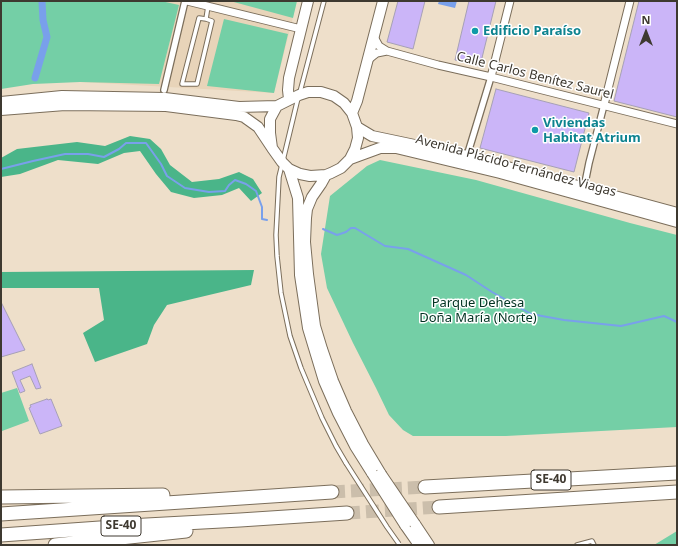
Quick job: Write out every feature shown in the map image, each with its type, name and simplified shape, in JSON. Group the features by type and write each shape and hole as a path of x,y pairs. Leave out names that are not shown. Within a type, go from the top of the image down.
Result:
{"highway":[{"name":"SE-40","path":"425,487 677,473"},
{"name":"SE-40","path":"1,514 332,492"},
{"name":"SE-40","path":"439,507 677,492"},
{"path":"1,497 176,495 230,499"},
{"name":"SE-40","path":"1,535 347,513"},
{"path":"55,545 179,532 240,520"}],"main road":[{"path":"289,99 289,78 308,1"},
{"path":"352,113 368,60 382,1"},
{"path":"1,102 62,96 165,98 239,107 277,106 289,99 308,92 321,92 334,96 344,103 352,113 357,127 358,138 350,159 341,168 326,175 310,176 300,174 286,166"},
{"path":"1,110 65,105 166,106 236,115 244,117 258,127 286,166 298,198 300,274 308,328 324,381 338,413 356,446 410,524 429,545"},
{"path":"272,148 270,119 277,106"},
{"name":"Avenida Plácido Fernández Viagas","path":"357,127 372,136 467,156 677,213"},
{"name":"Avenida Plácido Fernández Viagas","path":"350,159 380,148 396,148 500,173 677,222"},
{"path":"326,175 312,197 307,209 306,218 305,242 315,326 333,381 376,474"},
{"path":"410,524 419,545"}],"street":[{"path":"164,90 186,1 301,29"},
{"path":"467,156 491,77 510,1"},
{"path":"584,188 630,1"},
{"path":"374,37 379,46 387,52"},
{"path":"368,60 378,53 387,52"},
{"name":"Calle Carlos Benítez Saurel","path":"387,52 677,124"}],"lane":[{"path":"324,1 299,95 286,166 280,177 276,230 281,293 290,336 301,368 322,418 346,463 387,527 400,544"},
{"path":"206,19 208,6"},
{"path":"199,18 206,19 212,21 197,84 182,84 199,18"},
{"path":"577,545 592,541 594,545"}],"shaded area":[{"path":"82,1 297,1 274,93 81,82"}],"green space":[{"path":"1,1 161,1 179,5 159,84 80,82 33,84 1,89"},
{"path":"230,1 297,1 293,18"},
{"path":"224,19 288,34 274,93 207,86"},
{"path":"130,136 150,139 161,149 170,165 192,182 219,179 239,172 253,179 262,193 251,201 239,188 222,195 194,198 171,192 140,151 124,153 98,164 58,160 20,174 1,177 1,158 17,149 77,142 105,146"},
{"name":"Parque Dehesa Doña María (Norte)","path":"380,160 476,180 677,235 677,427 506,436 413,436 403,430 389,415 327,288 321,254 330,196 367,166"},
{"path":"254,270 251,285 167,305 154,325 147,344 95,362 83,333 104,320 99,288 1,288 1,272"},
{"path":"17,388 29,421 2,431 1,393"},
{"path":"677,531 677,545 654,545"}],"water":[{"path":"439,1 457,1 455,8 438,4"}],"building":[{"path":"398,1 425,1 413,49 387,42"},
{"name":"Edificio Paraíso","path":"469,1 496,1 480,66 455,60"},
{"path":"639,1 677,1 677,117 614,101"},
{"name":"Viviendas Habitat Atrium","path":"496,89 589,113 574,172 480,148"},
{"path":"1,302 25,350 1,357"},
{"path":"32,364 41,388 36,389 30,376 20,380 25,391 20,393 12,372"},
{"path":"51,399 62,426 40,434 29,408 31,407 30,405"}],"waterway":[{"path":"35,78 47,37 43,20 42,1"},
{"path":"1,169 65,154 88,154 104,157 119,149 126,143 146,143 161,164 167,176 185,188 209,192 225,191 235,180 246,184 256,191 262,207 262,219 267,220"},
{"path":"323,229 337,235 346,232 351,228 355,228 385,246 408,249 466,275 492,292 531,314 564,320 621,326 664,316 677,322"}],"tunnel":[{"path":"332,492 425,487"},
{"path":"347,513 439,507"}],"place":[{"name":"Edificio Paraíso","path":"475,31"},
{"name":"Viviendas Habitat Atrium","path":"535,130"}]}
